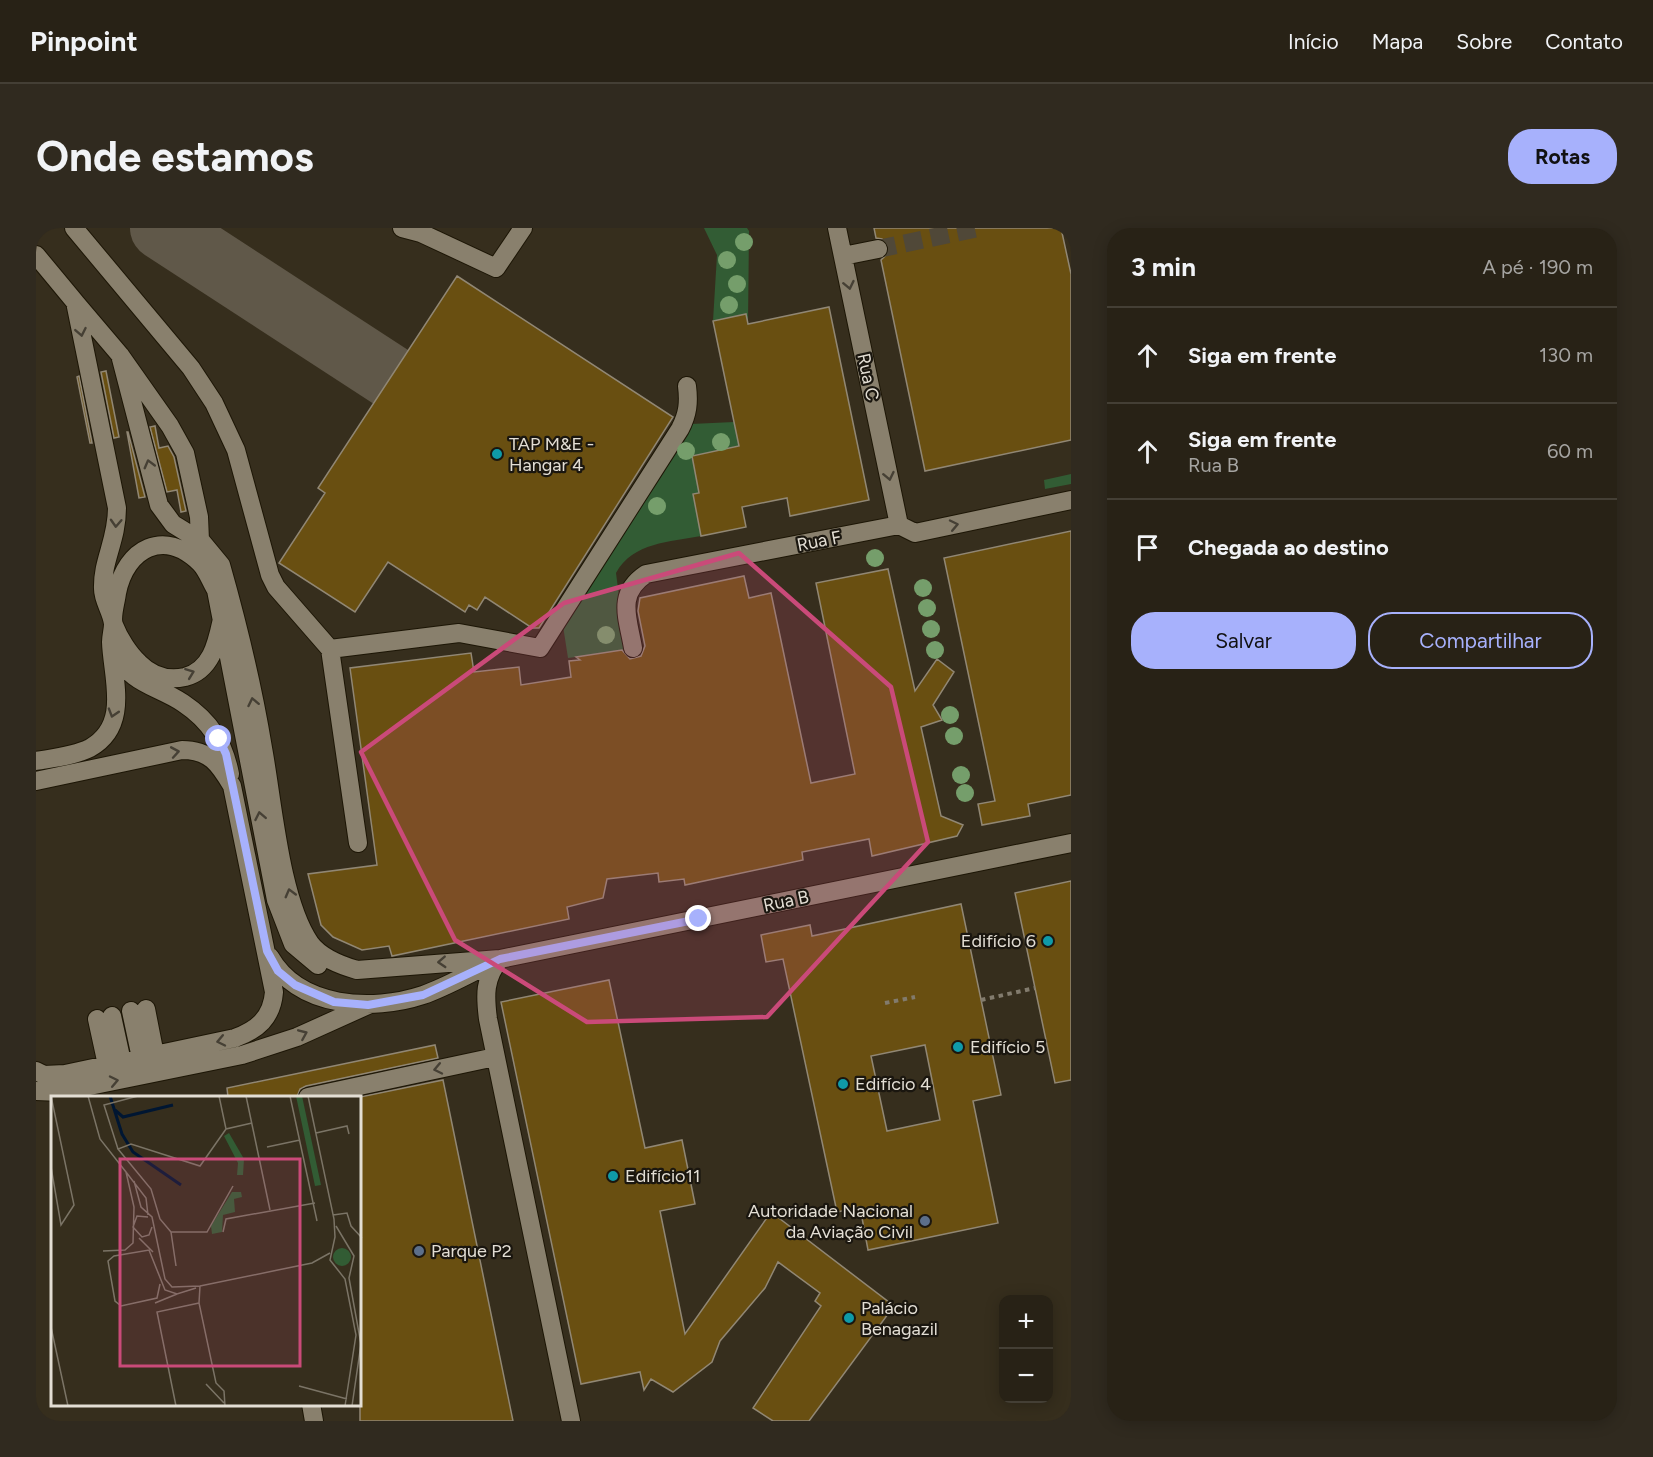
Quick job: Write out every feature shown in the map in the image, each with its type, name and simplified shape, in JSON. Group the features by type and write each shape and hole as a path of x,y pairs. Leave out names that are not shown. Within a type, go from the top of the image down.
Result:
{"street":[{"path":"74,228 191,368 214,403 236,450 270,575 276,587 330,649 358,843"},
{"path":"402,228 421,233 496,268 523,228"},
{"name":"Rua C","path":"837,228 899,525"},
{"path":"843,256 878,249"},
{"path":"36,255 120,355 170,426 185,453 202,542 201,564"},
{"path":"75,302 117,508 117,529 102,572 103,596 113,623 134,658 147,671 167,679 186,676 202,668 216,647 222,619"},
{"path":"120,355 159,505 173,524 202,542 221,565 231,600 263,746 281,859 298,920 311,945 323,955 357,970"},
{"path":"330,649 459,633 540,648 685,420 689,404 687,386"},
{"name":"Rua F","path":"633,648 626,596 634,582 646,574 899,525 915,533 1071,500"},
{"path":"36,761 90,747 105,734 114,715 118,692 111,642 119,583 135,555 150,546 164,545 182,549 201,564 216,590 276,900 293,944 319,965 333,971 500,959"},
{"path":"36,1071 44,1075 65,1074 235,1038 253,1031 267,1017 273,1002 274,992 267,951 226,754 211,726 183,703 133,677 121,664 111,642"},
{"path":"36,781 193,750 213,758 232,786"},
{"name":"Rua B","path":"500,959 1071,843"},
{"path":"267,951 278,971 295,985 334,1002 368,1005"},
{"path":"36,1091 60,1092 242,1055 297,1037 368,1005 423,995 500,959"},
{"path":"500,959 491,970 486,998 495,1057 571,1421"},
{"path":"139,1010 148,1056"},
{"path":"105,1017 114,1063"},
{"path":"313,1096 495,1057"},
{"path":"311,1406 314,1421"}],"path":[{"path":"981,1000 1035,988"},
{"path":"885,1003 915,997"}],"highlighted area":[{"path":"739,553 891,687 928,842 767,1017 587,1022 455,940 361,752 564,603"}],"green space":[{"path":"704,228 747,228 749,231 748,324 745,314 713,321 717,255"},
{"path":"734,422 739,446 692,456 699,493 693,494 701,536 665,542 642,549 623,563 616,573 626,650 568,658 561,613 691,424"},
{"path":"1071,474 1071,484 1045,489 1044,480"}],"building":[{"path":"874,228 1061,228 1071,274 1071,440 925,471 881,260 888,253 889,246 882,239 876,238"},
{"name":"TAP M&E - Hangar 4","path":"457,276 673,417 539,628 532,628 485,597 477,610 469,605 465,612 388,562 355,612 279,563 325,493 318,488"},
{"path":"829,307 869,500 790,516 787,498 742,507 746,527 701,536 693,494 699,493 692,456 739,446 713,321 746,314 748,324"},
{"path":"106,371 119,437 114,438 101,372"},
{"path":"79,376 92,443 90,443 77,377"},
{"path":"155,426 159,448 168,446 174,457 186,511 181,512 177,490 167,492 150,427"},
{"path":"128,432 145,497 139,498"},
{"path":"1071,531 1071,795 1028,804 1030,816 982,825 978,804 995,801 944,558"},
{"path":"888,569 915,691 937,659 954,672 933,705 942,720 921,727 941,816 963,825 957,836 872,856 869,839 802,852 803,860 685,885 684,879 659,882 658,873 607,879 603,898 567,907 569,919 392,956 389,946 362,950 333,937 321,925 308,874 377,865 350,668 471,653 474,672 519,667 521,685 571,677 569,661 580,660 576,657 622,650 630,659 641,656 645,646 638,611 640,598 744,576 749,598 771,593 811,783 855,774 816,583"},
{"name":"Edifício 6","path":"1071,881 1071,1080 1055,1083 1015,893"},
{"name":"Edifício 4","path":"961,904 1001,1095 973,1101 998,1223 868,1250 860,1207 837,1212 783,959 766,962 761,935 810,925 812,936","holes":["925,1045 940,1120 887,1131 871,1056"]},
{"name":"Edifício11","path":"609,980 645,1148 682,1140 695,1204 660,1211 685,1334 771,1212 894,1306 809,1421 773,1421 753,1408 821,1306 815,1301 820,1293 778,1262 765,1288 720,1341 712,1362 673,1392 651,1379 644,1390 640,1372 581,1384 501,1002"},
{"path":"435,1045 438,1058 306,1086 300,1089 297,1096 228,1096 227,1088"},
{"name":"Parque P2","path":"443,1080 513,1421 360,1421 360,1406 362,1406 362,1097"}],"taxiway":[{"path":"162,228 391,377"}],"tunnel":[{"path":"878,249 978,228"}],"place":[{"name":"TAP M&E - Hangar 4","path":"497,454"},
{"name":"Edifício 6","path":"1048,941"},
{"name":"Edifício 5","path":"958,1047"},
{"name":"Edifício 4","path":"843,1084"},
{"name":"Edifício11","path":"613,1176"},
{"name":"Autoridade Nacional da Aviação Civil","path":"925,1221"},
{"name":"Parque P2","path":"419,1251"},
{"name":"Palácio Benagazil","path":"849,1318"}],"route":[{"path":"219,739 226,754 267,951 278,971 295,985 334,1002 368,1005 423,995 500,959 699,919"}]}
